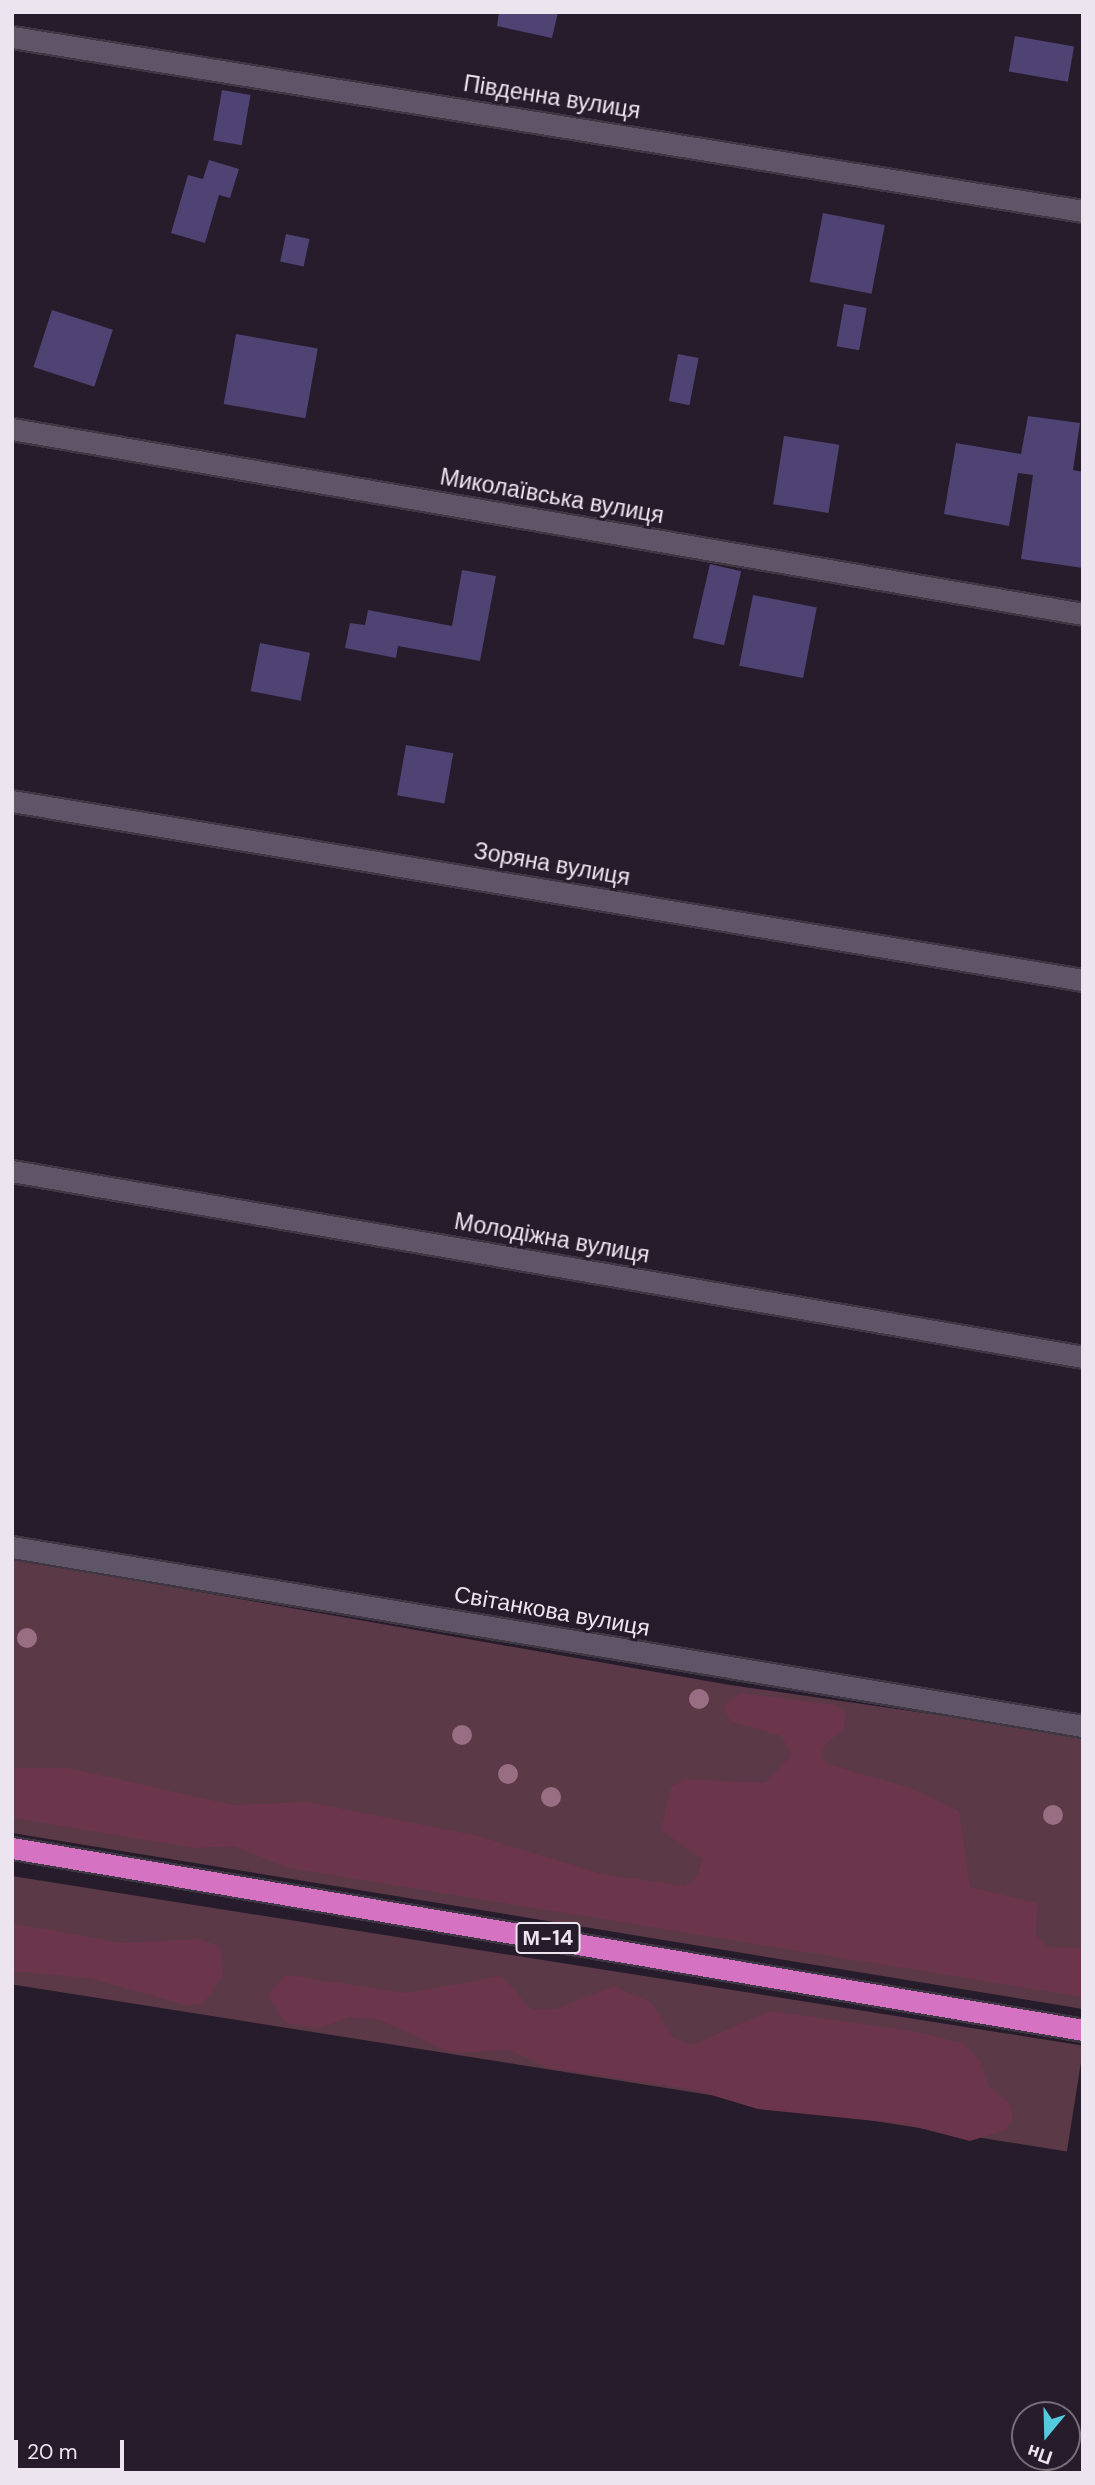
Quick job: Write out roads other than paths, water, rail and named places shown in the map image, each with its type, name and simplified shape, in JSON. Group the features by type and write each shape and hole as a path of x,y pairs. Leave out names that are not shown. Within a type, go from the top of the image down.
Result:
{"highway":[{"name":"М-14","path":"12,1849 1083,2030"}],"street":[{"name":"Південна вулиця","path":"12,37 1083,211"},
{"name":"Миколаївська вулиця","path":"12,429 1083,614"},
{"name":"Зоряна вулиця","path":"12,800 1083,980"},
{"name":"Молодіжна вулиця","path":"12,1171 1083,1357"},
{"name":"Світанкова вулиця","path":"12,1547 1083,1726"}]}
